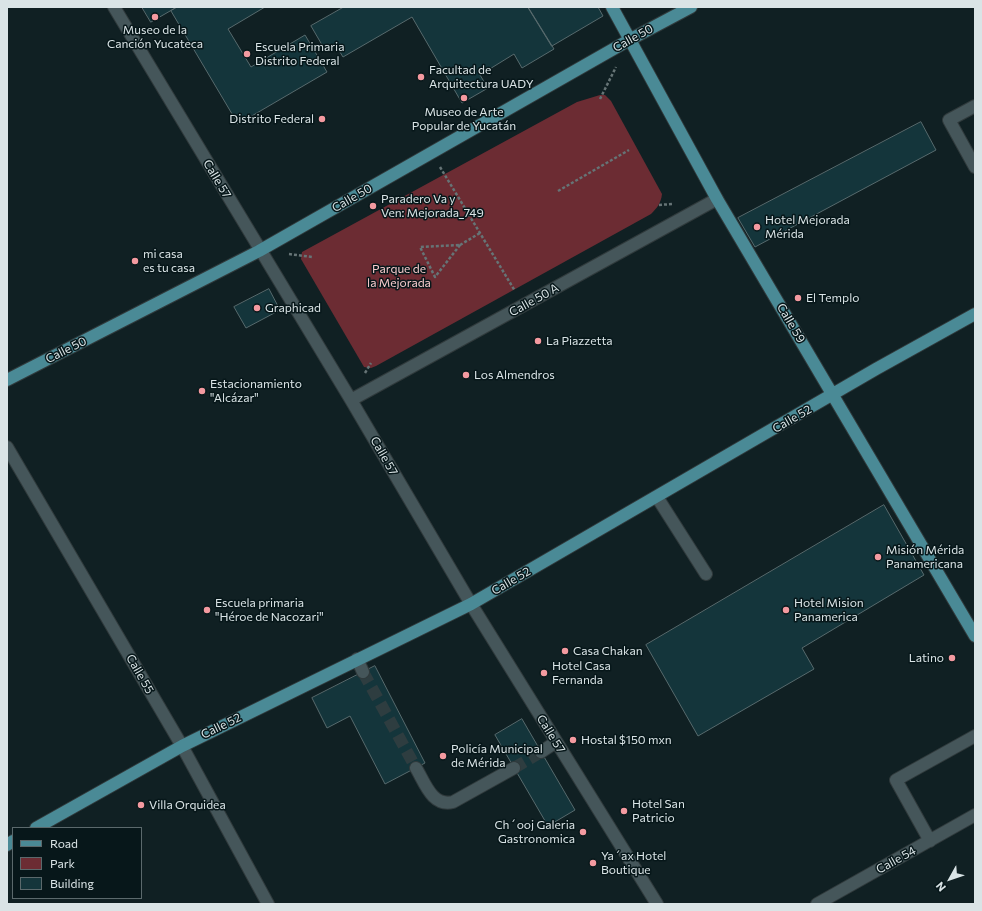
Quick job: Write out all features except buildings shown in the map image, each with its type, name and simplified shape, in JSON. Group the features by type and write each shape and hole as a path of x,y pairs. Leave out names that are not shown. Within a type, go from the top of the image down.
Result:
{"main road":[{"name":"Calle 59","path":"612,7 631,39 717,199 975,636"},
{"name":"Calle 50","path":"7,380 259,251 631,39 691,7"},
{"name":"Calle 52","path":"38,827 182,746 471,604 834,395 876,369 975,314"}],"street":[{"name":"Calle 57","path":"114,7 259,251 351,400 471,604 657,904"},
{"path":"975,106 949,120 975,167"},
{"name":"Calle 50 A","path":"351,400 717,199"},
{"name":"Calle 55","path":"7,447 182,746 268,904"},
{"path":"657,497 706,574"},
{"path":"357,659 363,672"},
{"path":"930,841 896,780 975,736"},
{"path":"541,752 556,742"},
{"path":"416,768 433,797 438,802 445,804 452,802 514,768"},
{"name":"Calle 54","path":"817,904 975,815"}],"path":[{"path":"558,191 628,150"},
{"path":"449,182 512,285"},
{"path":"460,245 420,247 436,277 460,245 480,232"}],"green space":[{"name":"Parque de la Mejorada","path":"600,95 605,95 611,101 662,194 660,203 655,210 651,214 376,366 371,368 364,367 301,259 302,252 577,102"}],"tunnel":[{"path":"363,672 416,768"},
{"path":"514,768 541,752"}],"place":[{"name":"Museo de la Canción Yucateca","path":"155,17"},
{"name":"Escuela Primaria Distrito Federal","path":"247,54"},
{"name":"Facultad de Arquitectura UADY","path":"421,77"},
{"name":"Museo de Arte Popular de Yucatán","path":"464,98"},
{"name":"Distrito Federal","path":"322,119"},
{"name":"Paradero Va y Ven: Mejorada_749","path":"373,206"},
{"name":"Hotel Mejorada Mérida","path":"757,227"},
{"name":"mi casa es tu casa","path":"135,261"},
{"name":"El Templo","path":"798,298"},
{"name":"Graphicad","path":"257,308"},
{"name":"La Piazzetta","path":"538,341"},
{"name":"Los Almendros","path":"466,375"},
{"name":"Estacionamiento \"Alcázar\"","path":"202,391"},
{"name":"Misión Mérida Panamericana","path":"878,557"},
{"name":"Escuela primaria \"Héroe de Nacozari\"","path":"207,610"},
{"name":"Hotel Mision Panamerica","path":"786,610"},
{"name":"Casa Chakan","path":"565,651"},
{"name":"Latino","path":"952,658"},
{"name":"Hotel Casa Fernanda","path":"544,673"},
{"name":"Hostal $150 mxn","path":"573,740"},
{"name":"Policía Municipal de Mérida","path":"443,756"},
{"name":"Villa Orquidea","path":"141,805"},
{"name":"Hotel San Patricio","path":"624,811"},
{"name":"Ch´ooj Galeria Gastronomica","path":"583,832"},
{"name":"Ya´ax Hotel Boutique","path":"593,863"}]}
